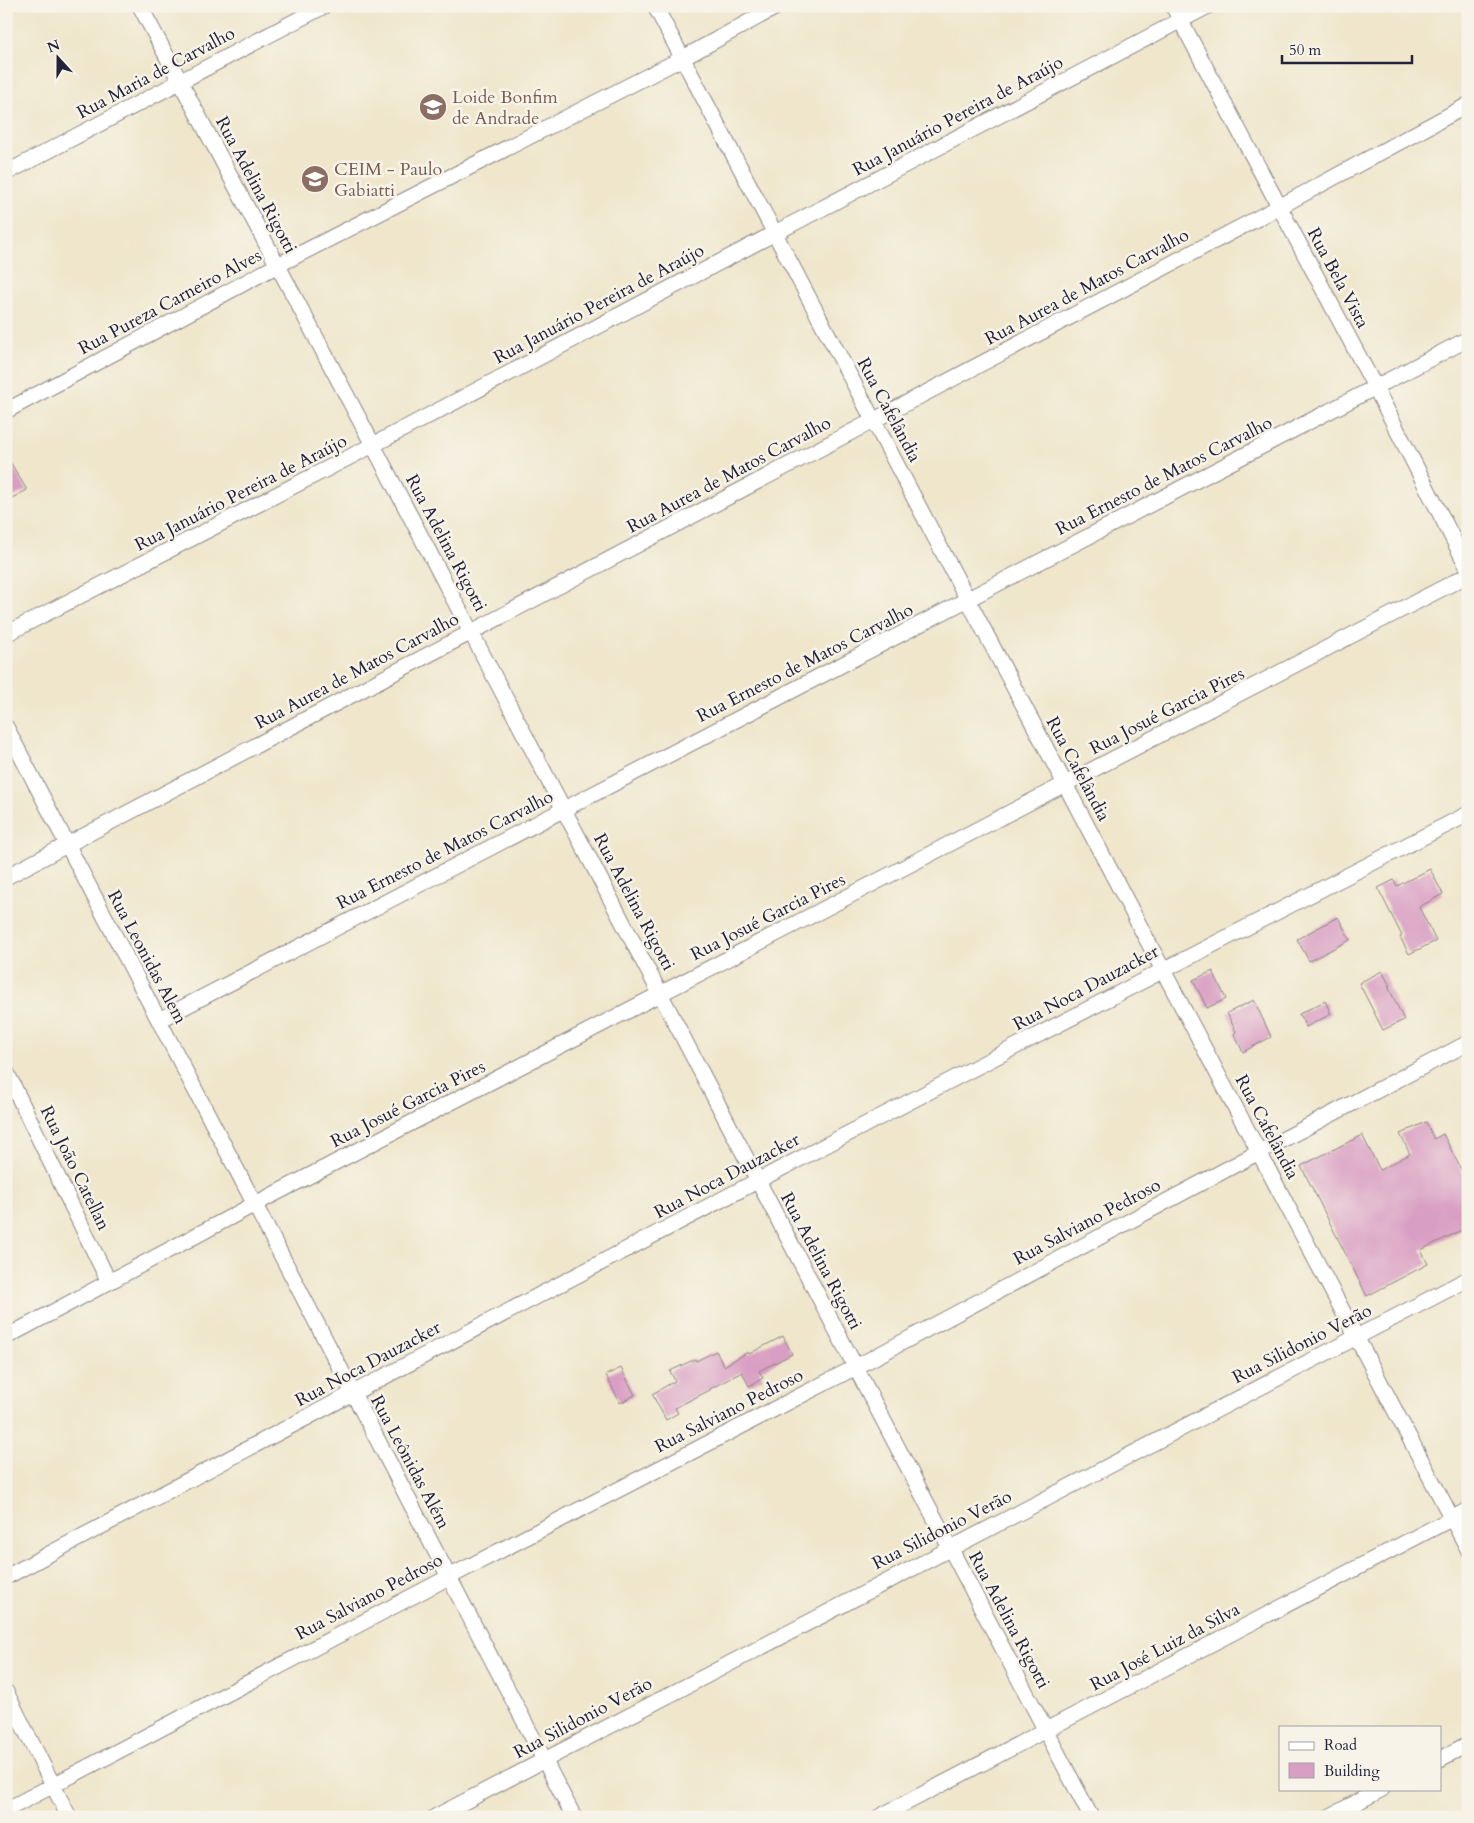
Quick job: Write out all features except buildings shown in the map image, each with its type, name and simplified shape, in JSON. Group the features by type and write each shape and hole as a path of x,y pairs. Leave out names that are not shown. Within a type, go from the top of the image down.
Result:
{"street":[{"name":"Rua Adelina Rigotti","path":"140,6 373,445 1091,1817"},
{"name":"Rua Maria de Carvalho","path":"6,173 324,6"},
{"name":"Rua Cafelândia","path":"655,6 1468,1548"},
{"name":"Rua Pureza Carneiro Alves","path":"6,411 278,265 683,58 778,6"},
{"name":"Rua Bela Vista","path":"1173,6 1375,387 1468,568"},
{"name":"Rua Januário Pereira de Araújo","path":"6,634 373,445 1208,6"},
{"name":"Rua Aurea de Matos Carvalho","path":"6,876 1279,207 1468,105"},
{"name":"Rua Ernesto de Matos Carvalho","path":"159,1020 1468,339"},
{"name":"Rua Josué Garcia Pires","path":"6,1337 255,1204 1468,575"},
{"name":"Rua Leonidas Alem","path":"6,727 255,1204"},
{"name":"Rua Noca Dauzacker","path":"6,1577 352,1393 1163,969 1468,814"},
{"name":"Rua Salviano Pedroso","path":"6,1810 449,1577 856,1367 1468,1043"},
{"name":"Rua João Catellan","path":"6,1072 109,1282"},
{"name":"Rua Leônidas Além","path":"255,1204 574,1817"},
{"name":"Rua Silidonio Verão","path":"435,1817 950,1547 1468,1279"},
{"name":"Rua José Luiz da Silva","path":"879,1817 1468,1510"},
{"path":"6,1692 69,1817"},
{"path":"1442,1758 1468,1744"},
{"path":"1329,1817 1380,1790"}],"place":[{"name":"Loide Bonfim de Andrade","path":"433,107"},
{"name":"CEIM - Paulo Gabiatti","path":"315,179"}]}
